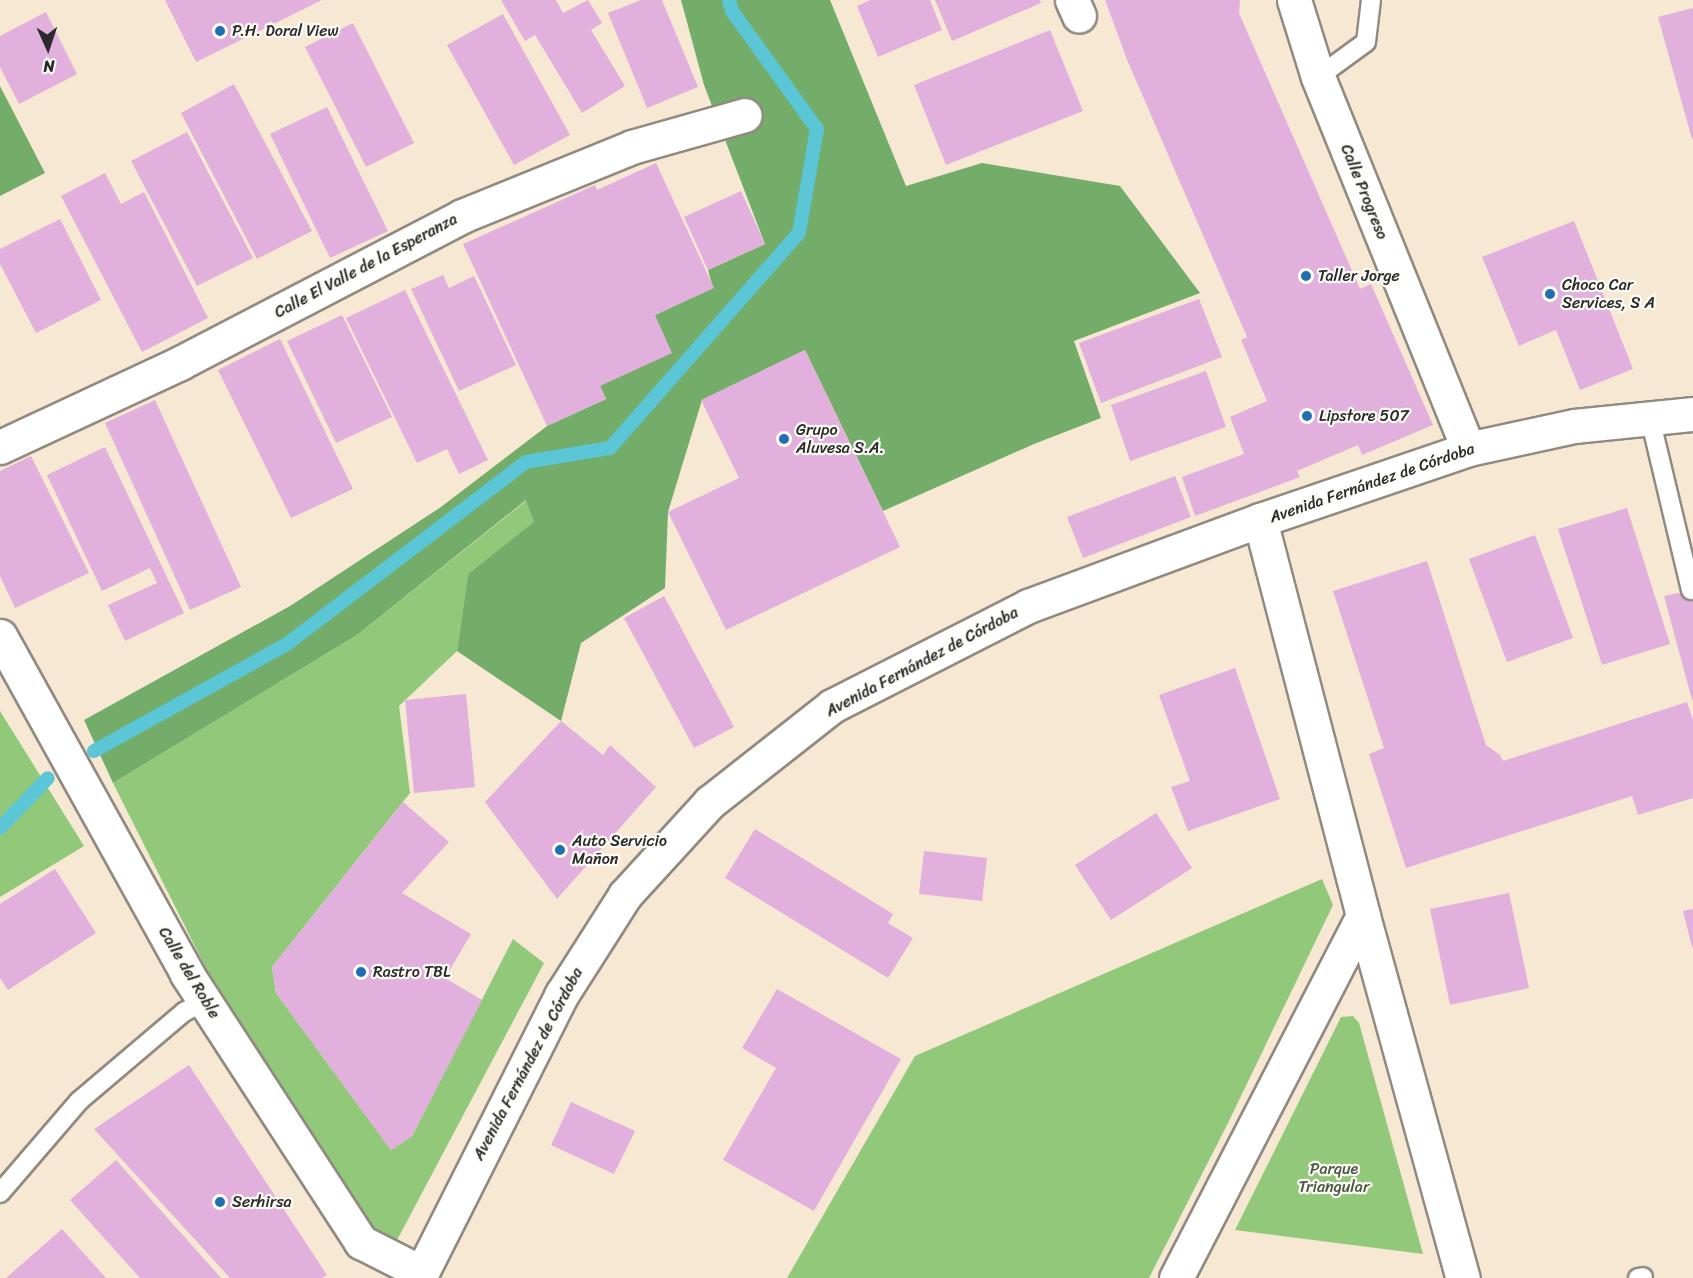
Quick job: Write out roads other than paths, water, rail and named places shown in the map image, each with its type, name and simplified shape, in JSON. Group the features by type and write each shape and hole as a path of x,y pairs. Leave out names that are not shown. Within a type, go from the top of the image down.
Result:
{"street":[{"name":"Calle Progreso","path":"1294,0 1318,77 1468,449"},
{"name":"Calle El Valle de la Esperanza","path":"0,447 180,363 462,216 632,147 745,115"},
{"name":"Avenida Fernández de Córdoba","path":"421,1275 562,994 625,895 710,802 832,706 1028,606 1260,520 1468,449 1574,426 1693,414"},
{"path":"1260,520 1363,916 1463,1278"},
{"name":"Calle del Roble","path":"0,636 187,974 362,1242 421,1275"},
{"path":"1176,1278 1363,916"}],"lane":[{"path":"1318,77 1366,42 1371,0"},
{"path":"1650,418 1686,543 1691,591"},
{"path":"0,1193 79,1101 184,1012 205,1001"}],"waterway":[{"path":"94,751 287,644 526,462 610,448 799,233 817,129 732,11 729,0"},
{"path":"0,828 48,778"}],"place":[{"name":"P.H. Doral View","path":"220,31"},
{"name":"Taller Jorge","path":"1306,276"},
{"name":"Choco Car Services, S A","path":"1550,294"},
{"name":"Lipstore 507","path":"1307,416"},
{"name":"Grupo Aluvesa S.A.","path":"784,439"},
{"name":"Auto Servicio Mañon","path":"560,850"},
{"name":"Rastro TBL","path":"361,972"},
{"name":"Serhirsa","path":"220,1202"}],"park label":[{"name":"Parque Triangular","path":"1334,1178"}]}
